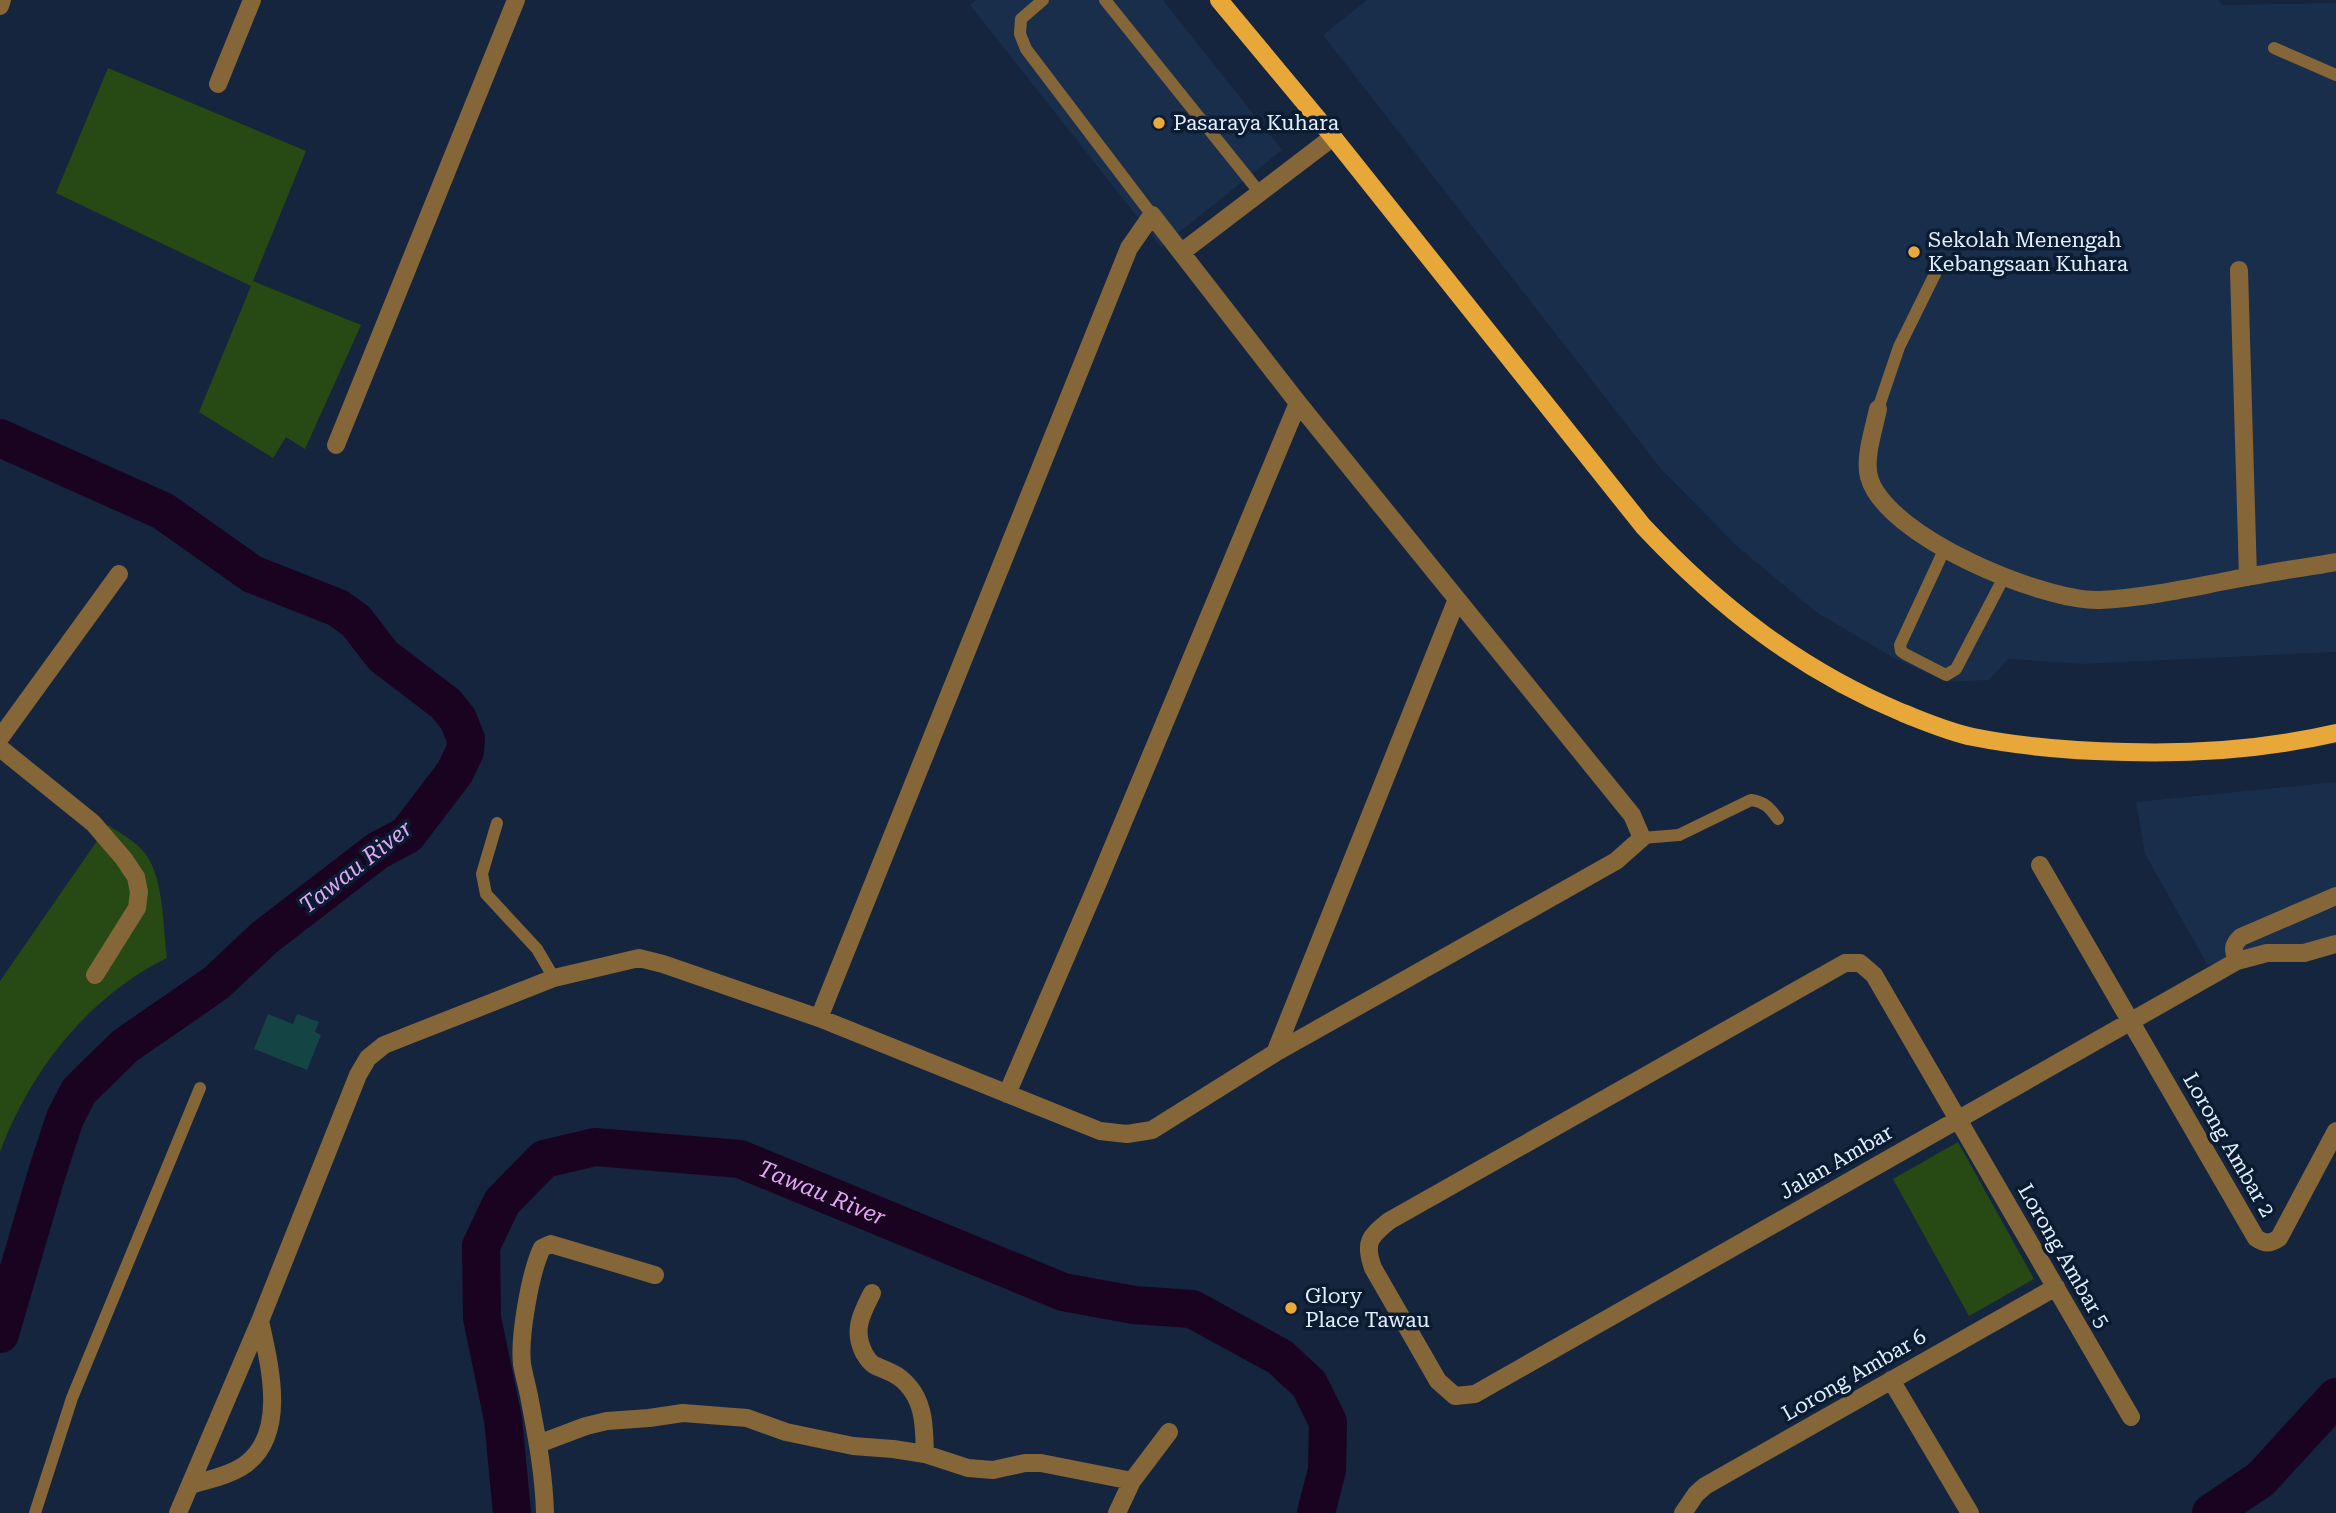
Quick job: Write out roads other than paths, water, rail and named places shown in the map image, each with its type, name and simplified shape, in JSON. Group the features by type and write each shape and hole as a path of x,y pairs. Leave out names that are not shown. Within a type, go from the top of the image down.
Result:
{"main road":[{"path":"1219,0 1333,137 1643,526 1720,602 1775,642 1816,669 1892,708 1972,737 2051,747 2158,753 2217,751 2302,741 2336,740"},
{"path":"2302,741 2336,733"}],"street":[{"path":"0,6 2,0"},
{"path":"218,84 252,0"},
{"path":"336,445 516,0"},
{"path":"1182,252 1333,137"},
{"path":"178,1513 260,1321 358,1075 368,1058 384,1045 554,978 639,958 819,1018 1100,1131 1127,1134 1152,1130 1275,1053 1616,861 1642,838 1632,815 1298,403 1152,215 1129,248 819,1018"},
{"path":"2239,270 2248,576"},
{"path":"1006,1094 1099,880 1298,403"},
{"path":"1878,409 1868,464 1869,478 1875,491 1889,509 1945,548 2004,577 2059,594 2097,600 2154,595 2336,562"},
{"path":"0,738 119,574"},
{"path":"1275,1053 1457,599"},
{"path":"0,748 93,823 136,877 139,892 137,908 95,975"},
{"path":"2040,865 2130,1021"},
{"path":"2237,961 2233,949 2241,937 2336,897"},
{"name":"Jalan Ambar","path":"1455,1396 1475,1394 2237,961 2267,953 2304,953 2336,944"},
{"name":"Lorong Ambar 5","path":"1455,1396 1438,1381 1373,1268 1368,1254 1368,1243 1376,1231 1389,1221 1845,962 1860,963 1874,975 2131,1417"},
{"name":"Lorong Ambar 2","path":"2130,1021 2256,1237 2263,1242 2272,1242 2285,1230 2336,1130"},
{"path":"545,1513 545,1490 538,1444 522,1364 527,1308 537,1257 542,1248 551,1244 655,1275"},
{"name":"Lorong Ambar 6","path":"1683,1513 1705,1486 2056,1287"},
{"path":"872,1293 858,1321 862,1349 870,1363 900,1375 914,1393 922,1412 925,1454"},
{"path":"190,1485 245,1465 257,1453 263,1440 270,1423 272,1383 260,1321"},
{"path":"1891,1380 1970,1513"},
{"path":"538,1444 607,1421 683,1413 747,1418 786,1432 853,1446 925,1454 968,1468 993,1470 1025,1463 1041,1463 1132,1481"},
{"path":"1117,1513 1132,1481 1169,1432"}],"lane":[{"path":"1043,0 1021,19 1020,34 1026,49 1152,215"},
{"path":"1105,0 1260,193"},
{"path":"2274,48 2336,75"},
{"path":"1878,409 1899,347 1937,270"},
{"path":"1945,548 1900,645 1905,654 1946,675 1956,669 2004,577"},
{"path":"1642,838 1679,835 1751,800 1770,808 1778,819"},
{"path":"497,823 482,874 486,894 537,948 554,978"},
{"path":"35,1513 72,1398 200,1088"}],"waterway":[{"name":"Tawau River","path":"0,438 163,511 252,574 338,608 356,621 383,656 446,704 458,719 466,739 465,751 455,772 407,835 377,851 264,938 216,983 125,1046 79,1091 65,1118 46,1176 0,1334"},
{"name":"Tawau River","path":"512,1513 503,1419 482,1318 481,1246 502,1202 544,1159 595,1147 740,1159 1063,1292 1134,1305 1192,1309 1280,1357 1309,1384 1328,1422 1327,1470 1316,1513"},
{"name":"Tawau River","path":"2211,1513 2261,1479 2336,1397"}],"place":[{"name":"Pasaraya Kuhara","path":"1159,123"},
{"name":"Sekolah Menengah Kebangsaan Kuhara","path":"1914,252"},
{"name":"Glory Place Tawau","path":"1291,1308"}]}
